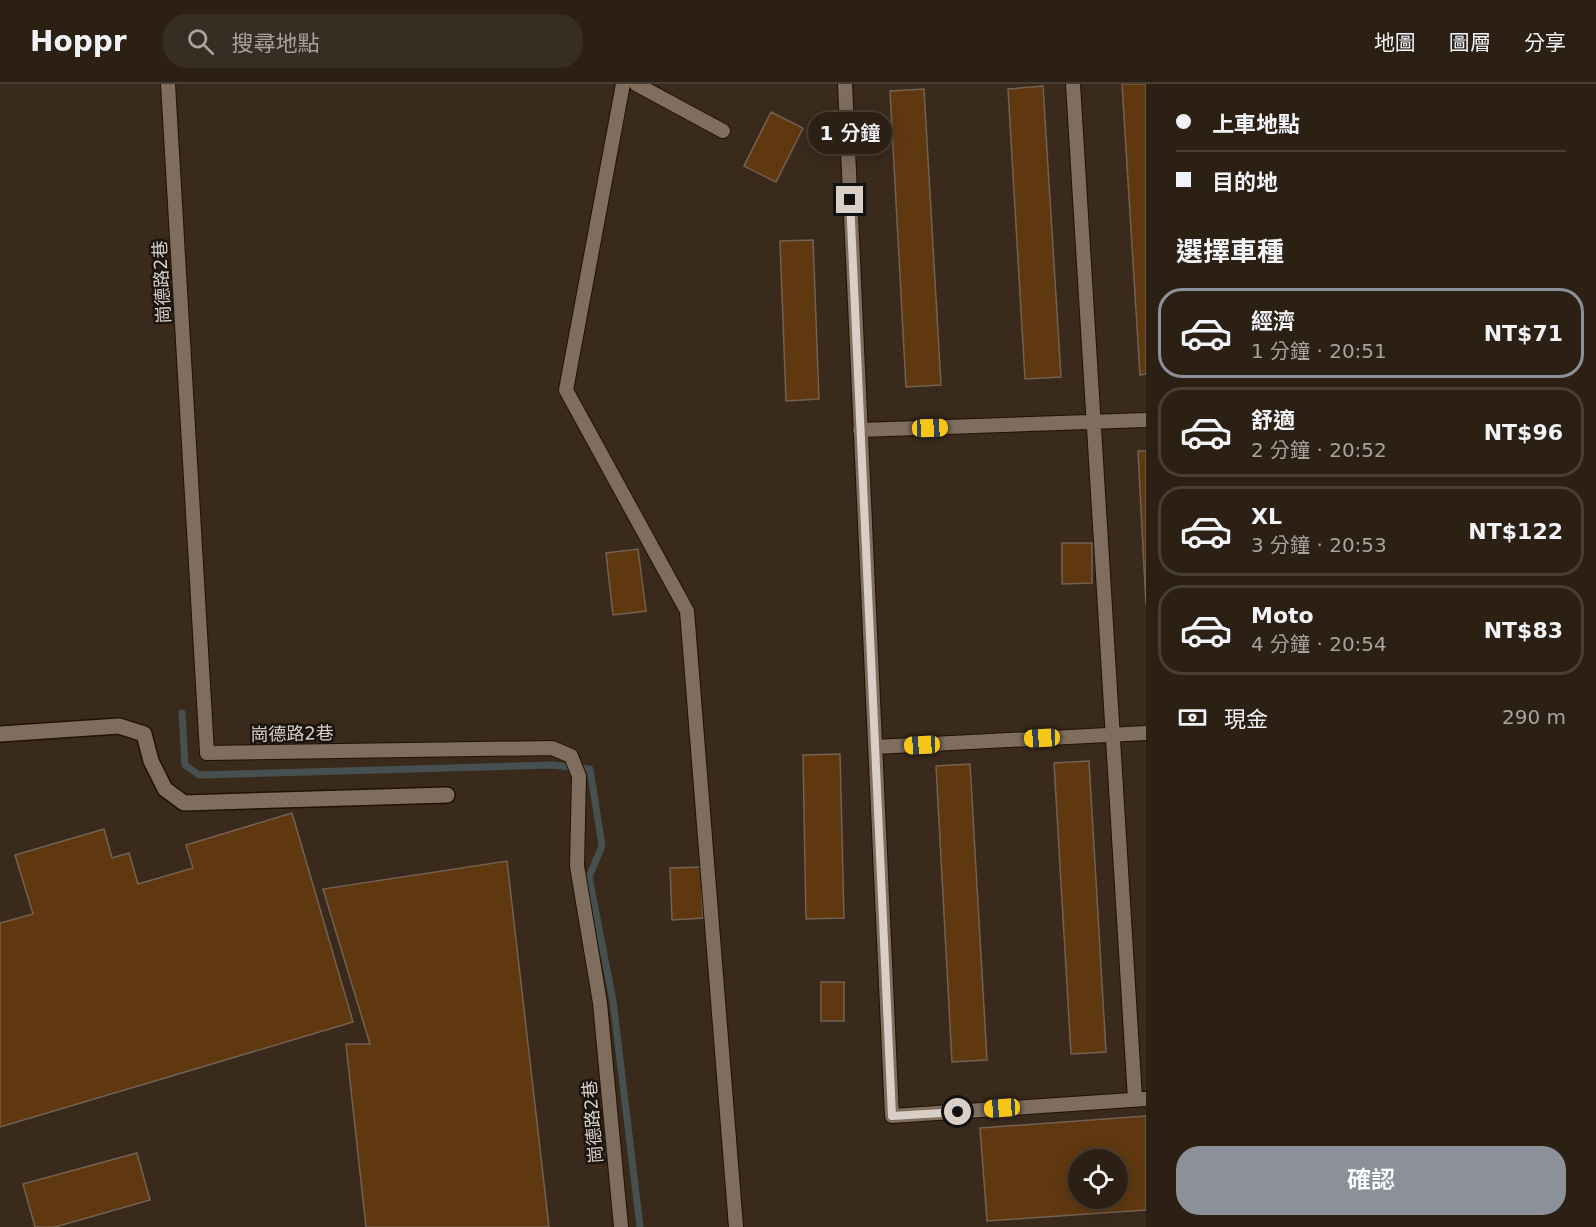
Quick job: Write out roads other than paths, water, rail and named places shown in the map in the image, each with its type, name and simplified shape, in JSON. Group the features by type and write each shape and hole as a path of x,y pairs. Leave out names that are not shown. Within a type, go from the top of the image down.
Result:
{"street":[{"path":"0,734 119,726 144,734 152,761 165,789 184,803 447,795"}],"lane":[{"name":"崗德路2巷","path":"168,84 207,753 552,748 571,756 579,776 577,866 600,1003 621,1227"},
{"path":"623,84 566,390 687,611 736,1227"},
{"path":"636,84 723,131"},
{"path":"845,84 892,1116 1140,1099 1113,735 1073,84"},
{"path":"860,430 1146,420"},
{"path":"875,747 1146,733"}],"waterway":[{"path":"182,713 185,765 199,775 552,765 590,769 602,846 589,877 613,1001 640,1227"}]}
